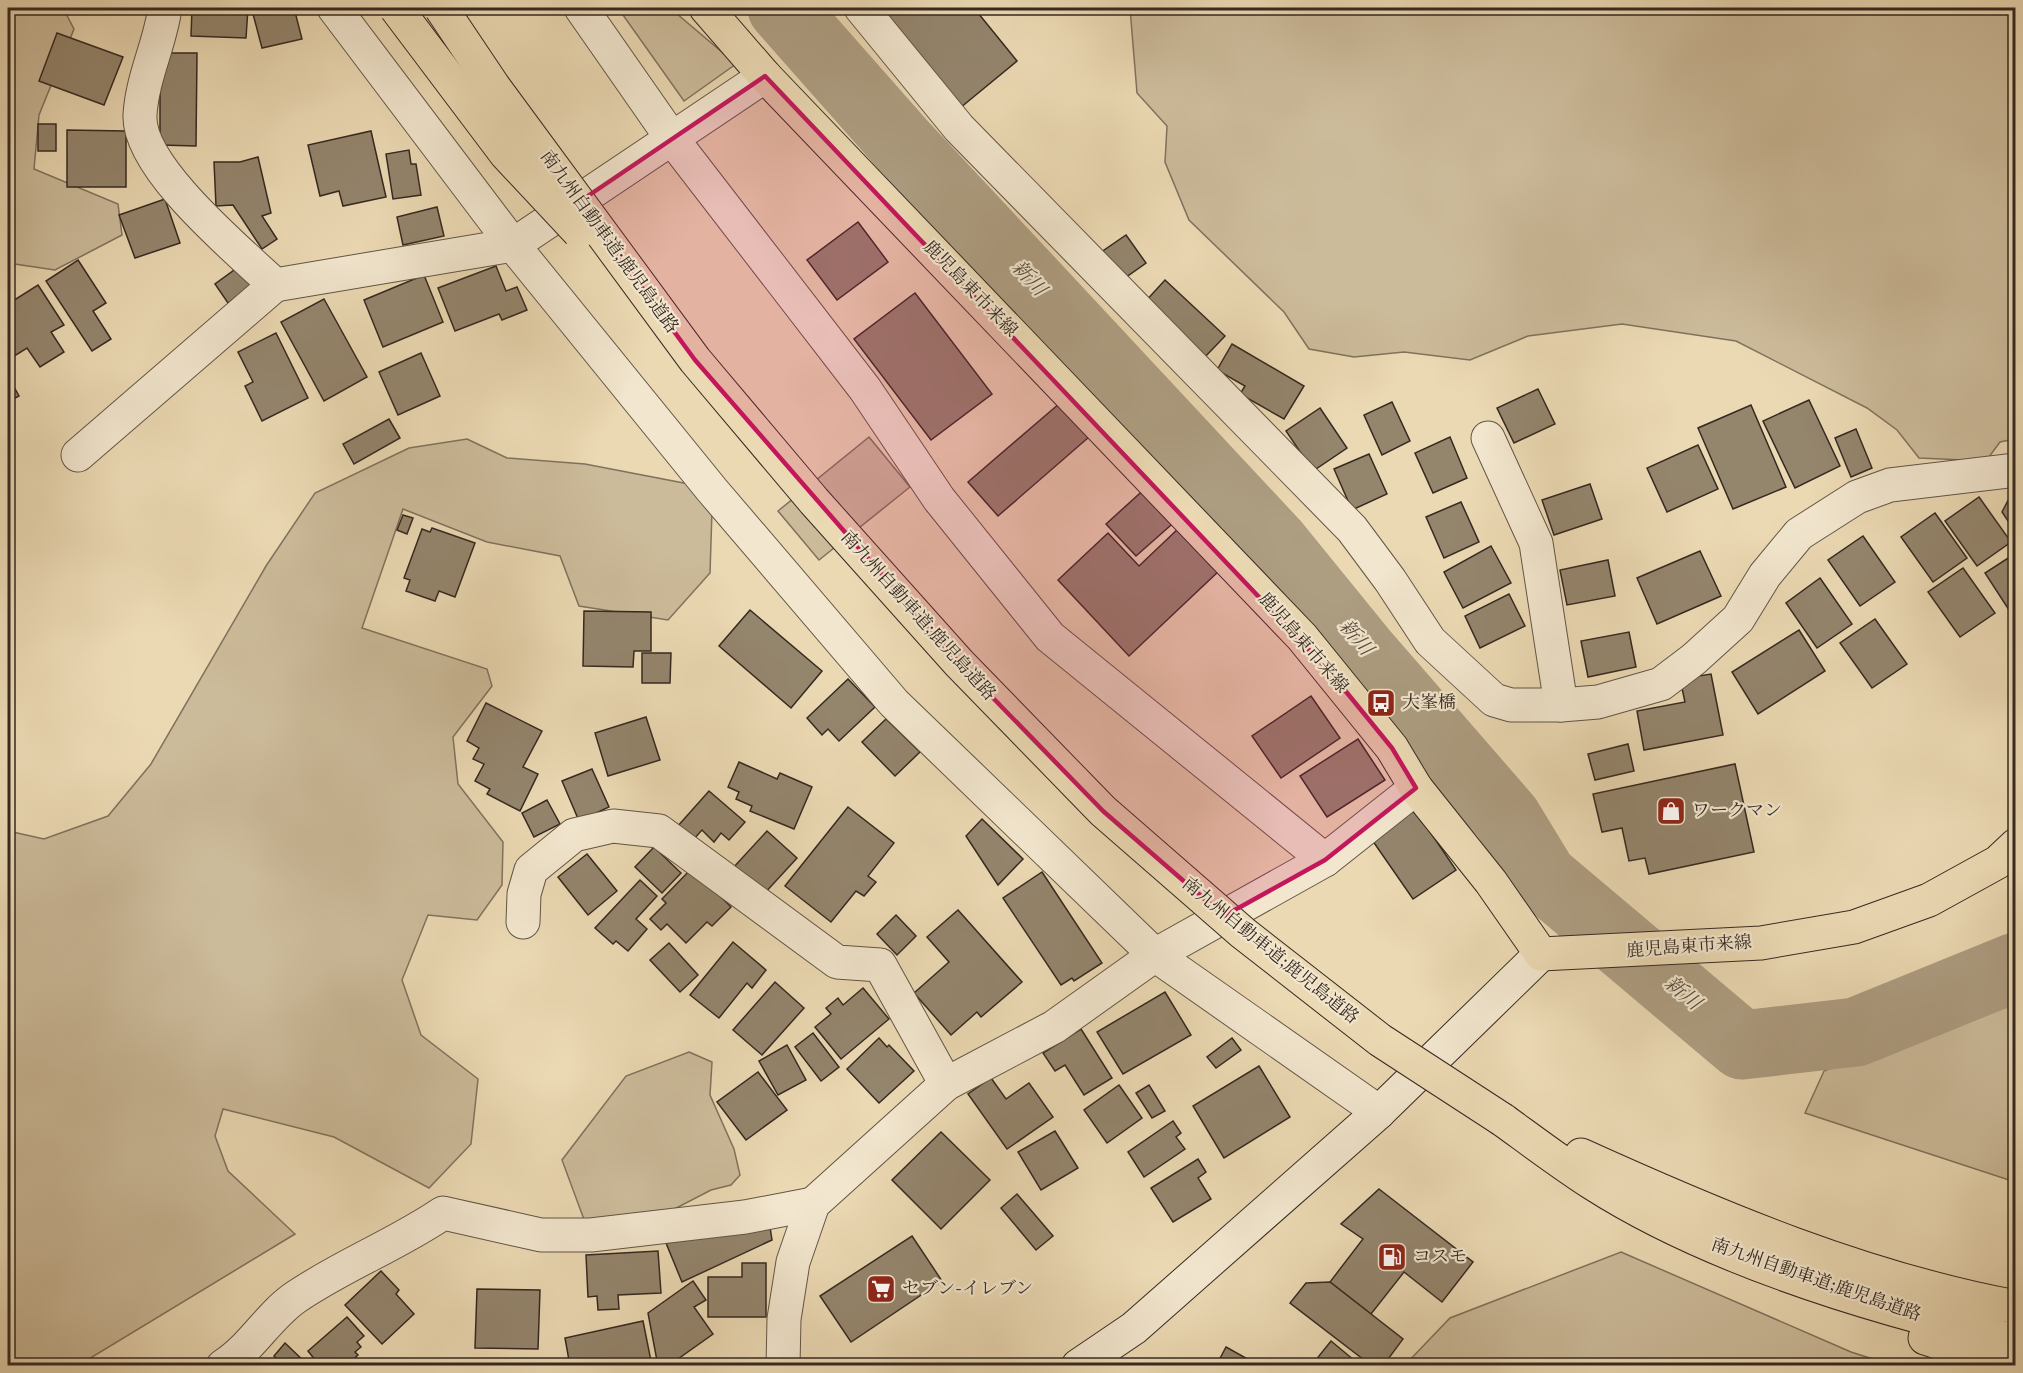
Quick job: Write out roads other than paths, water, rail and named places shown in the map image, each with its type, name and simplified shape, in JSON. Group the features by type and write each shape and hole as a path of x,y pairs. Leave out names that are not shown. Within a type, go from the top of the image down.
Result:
{"main road":[{"path":"396,8 506,154 695,360"},
{"name":"南九州自動車道;鹿児島道路","path":"441,8 494,87 695,360 814,501 959,663 1102,811 1243,933 1380,1040 1503,1120 1598,1174 1668,1224 1725,1250 1785,1273 1942,1324 2016,1341"},
{"name":"鹿児島東市来線","path":"684,8 765,76"},
{"name":"鹿児島東市来線","path":"706,8 765,76 1302,638 1392,748 1416,788 1491,882 1541,954 1598,953 1761,943 1854,927 1929,900 1998,862 2016,845"},
{"name":"南九州自動車道;鹿児島道路","path":"1598,1174 1815,1253 1984,1301 2016,1307"},
{"path":"1815,1253 1973,1283 2016,1287"},
{"path":"1785,1273 1847,1309 1962,1352 2013,1365"}],"street":[{"path":"165,8 162,30 144,85 140,118 148,148 182,196 275,285"},
{"path":"334,8 513,246 712,490 894,703 1155,955 1379,1112"},
{"path":"581,8 673,140 865,389 939,499 1050,637 1325,860"},
{"path":"861,8 959,128 1352,529 1390,580 1430,641 1494,700 1511,705 1598,702 1661,684 1694,659 1738,619 1766,575 1799,534 1857,497 1890,485 2016,470"},
{"path":"78,455 275,285 513,246 765,76"},
{"path":"1488,438 1536,543 1561,705"},
{"path":"783,1365 784,1319 793,1262 813,1204 946,1084 1054,1027 1155,955 1325,860 1416,788"},
{"path":"523,922 524,894 531,870 574,835 613,826 659,831 837,962 880,965 946,1084"},
{"path":"1078,1365 1134,1328 1379,1112 1541,954"},
{"path":"223,1365 239,1356 292,1299 412,1234 443,1213 541,1235 591,1235 745,1216 813,1204"}],"waterway":[{"name":"新川","path":"782,8 902,144 1275,544 1362,651 1507,818 1543,877 1742,1045 1856,1032 2016,967"}],"place":[{"name":"大峯橋","path":"1381,703"},
{"name":"ワークマン","path":"1671,811"},
{"name":"コスモ","path":"1392,1257"},
{"name":"セブン-イレブン","path":"881,1289"}]}
